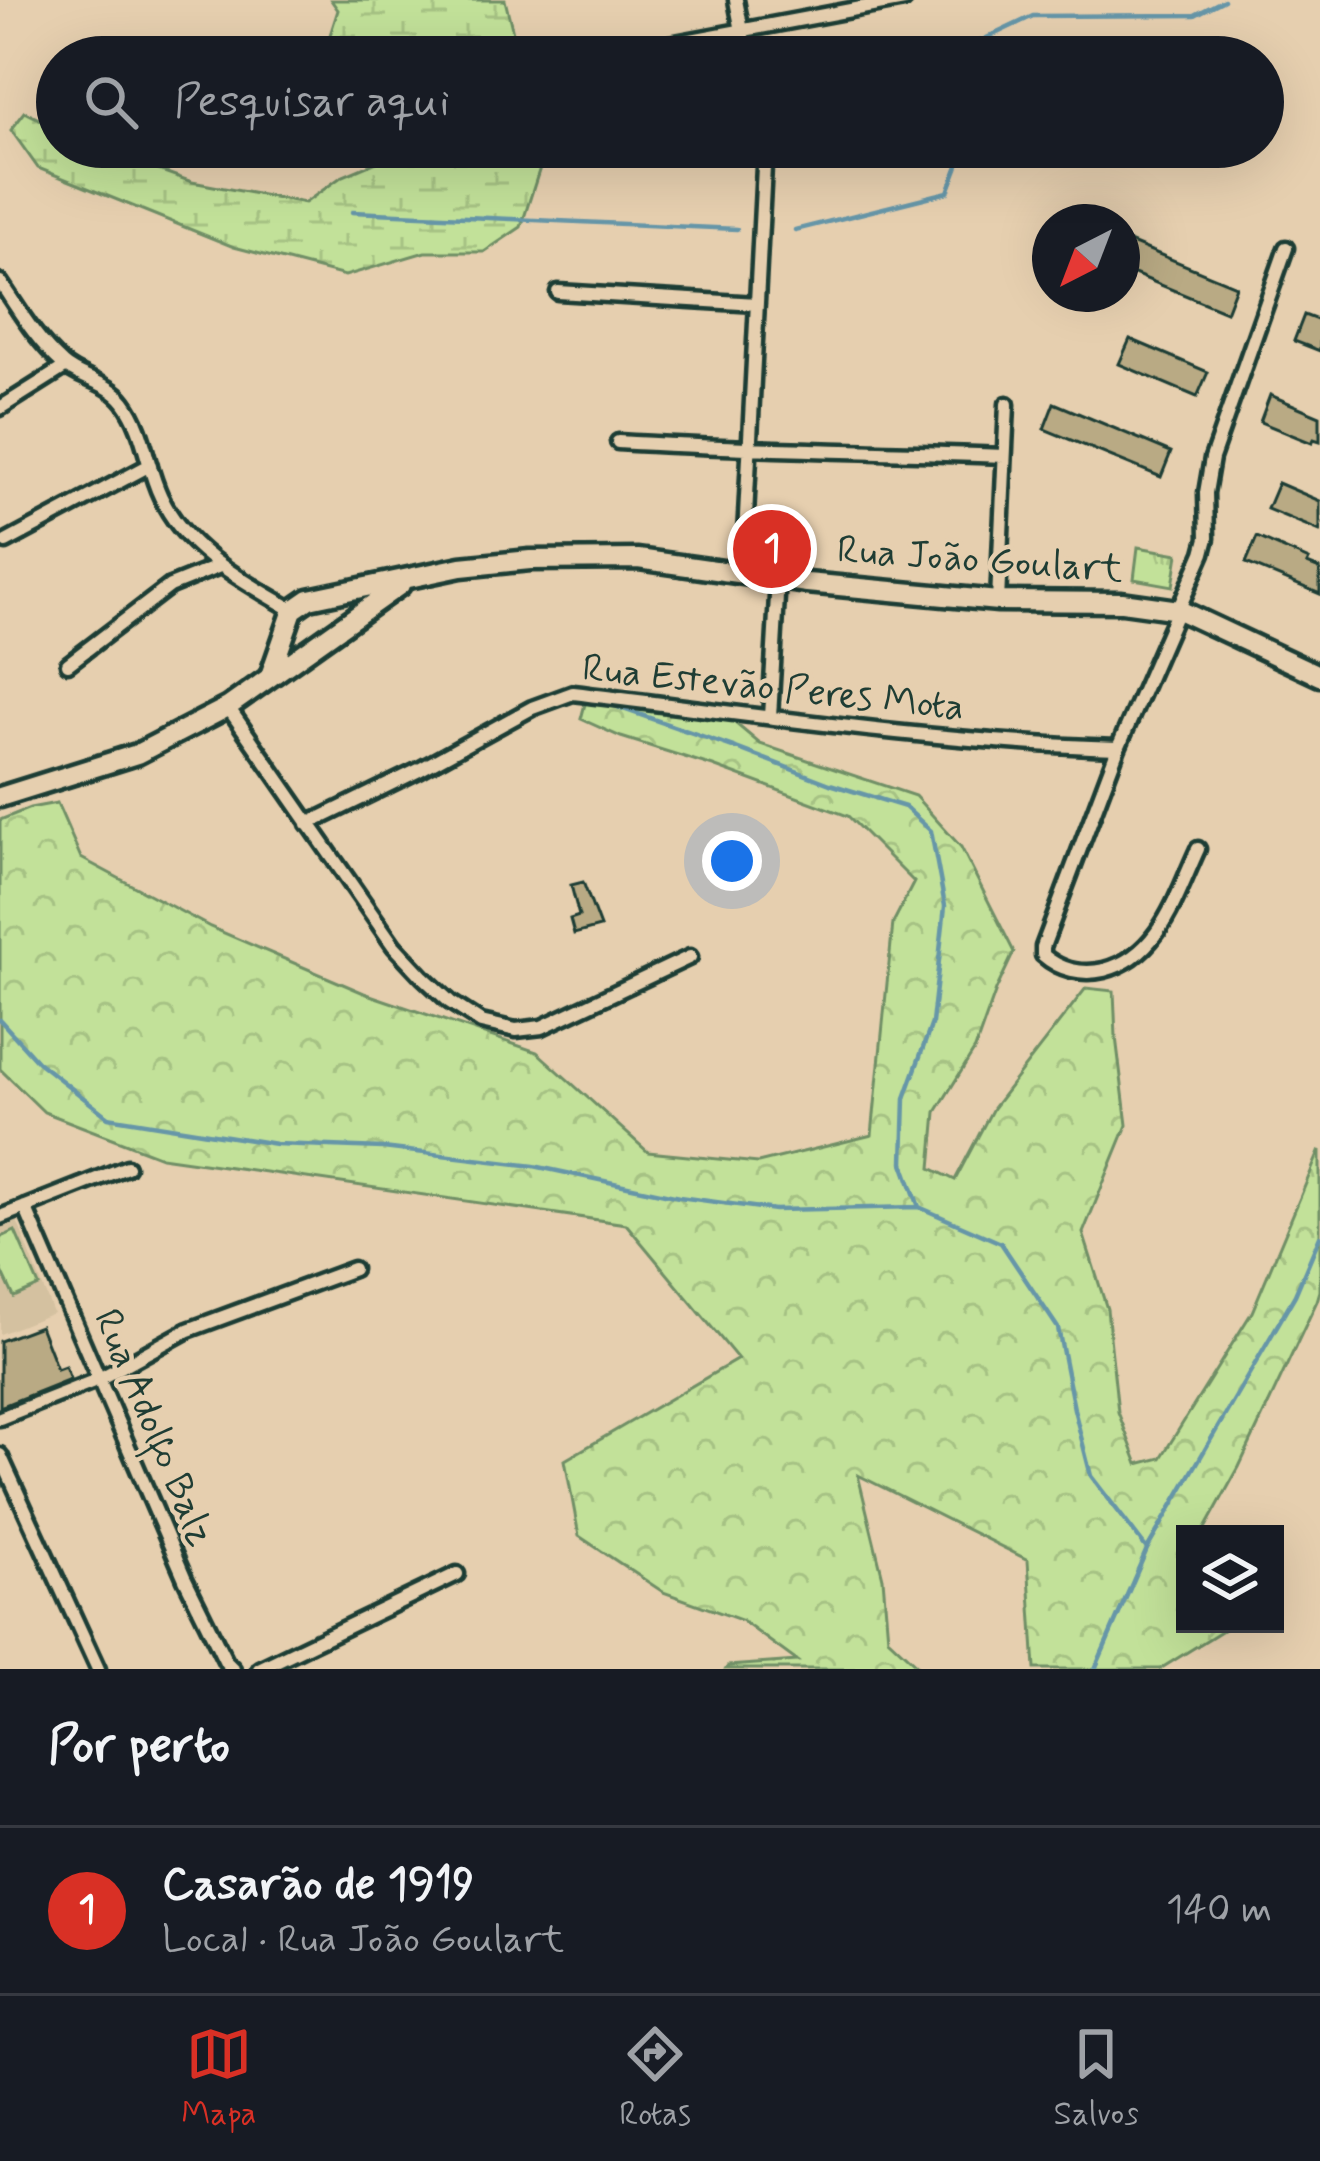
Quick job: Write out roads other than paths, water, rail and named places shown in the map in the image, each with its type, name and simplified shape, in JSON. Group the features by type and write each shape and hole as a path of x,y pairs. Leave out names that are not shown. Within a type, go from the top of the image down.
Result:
{"street":[{"path":"736,0 743,36"},
{"path":"710,36 904,0"},
{"path":"742,574 764,168"},
{"path":"1198,849 1162,926 1147,948 1124,965 1091,973 1064,969 1043,955 1118,748 1207,538 1206,493 1212,458 1286,248"},
{"path":"0,282 32,330 65,367 91,377 120,397 136,421 161,497 178,526 220,566 297,610 324,637"},
{"path":"558,292 757,304"},
{"path":"0,408 65,367"},
{"path":"998,601 1007,404"},
{"path":"618,442 1004,457"},
{"path":"6,542 150,465"},
{"name":"Rua João Goulart","path":"297,610 461,567 530,560 638,560 998,601 1122,602 1179,610 1320,676"},
{"path":"68,664 170,586 220,566"},
{"name":"Rua João Goulart","path":"0,797 137,754 228,707 409,579"},
{"path":"770,717 778,579"},
{"path":"297,610 321,611 324,637"},
{"path":"270,676 297,610"},
{"name":"Rua Estevão Peres Mota","path":"308,824 532,708 573,693 883,733 1118,748"},
{"path":"228,707 394,946 450,1002 482,1022 516,1030 542,1027 689,957"},
{"path":"0,1217 127,1167"},
{"name":"Rua Adolfo Balz","path":"25,1208 185,1579 233,1669"},
{"path":"0,1418 99,1379 188,1330 353,1269"},
{"path":"0,1455 98,1669"},
{"path":"259,1669 457,1574"}],"waterway":[{"path":"991,36 1033,16 1195,15 1224,0"},
{"path":"795,230 948,192 957,168"},
{"path":"352,212 737,229"},
{"path":"612,705 905,807 931,831 945,906 932,1023 905,1098 903,1163 919,1207 1001,1243 1058,1328 1091,1476 1147,1549 1095,1669"},
{"path":"0,1020 38,1062 108,1117 276,1144 383,1148 534,1166 679,1197 775,1210 919,1207"},
{"path":"1147,1549 1295,1295 1320,1236"}],"place":[{"name":"Casarão de 1919","path":"772,549"}]}
